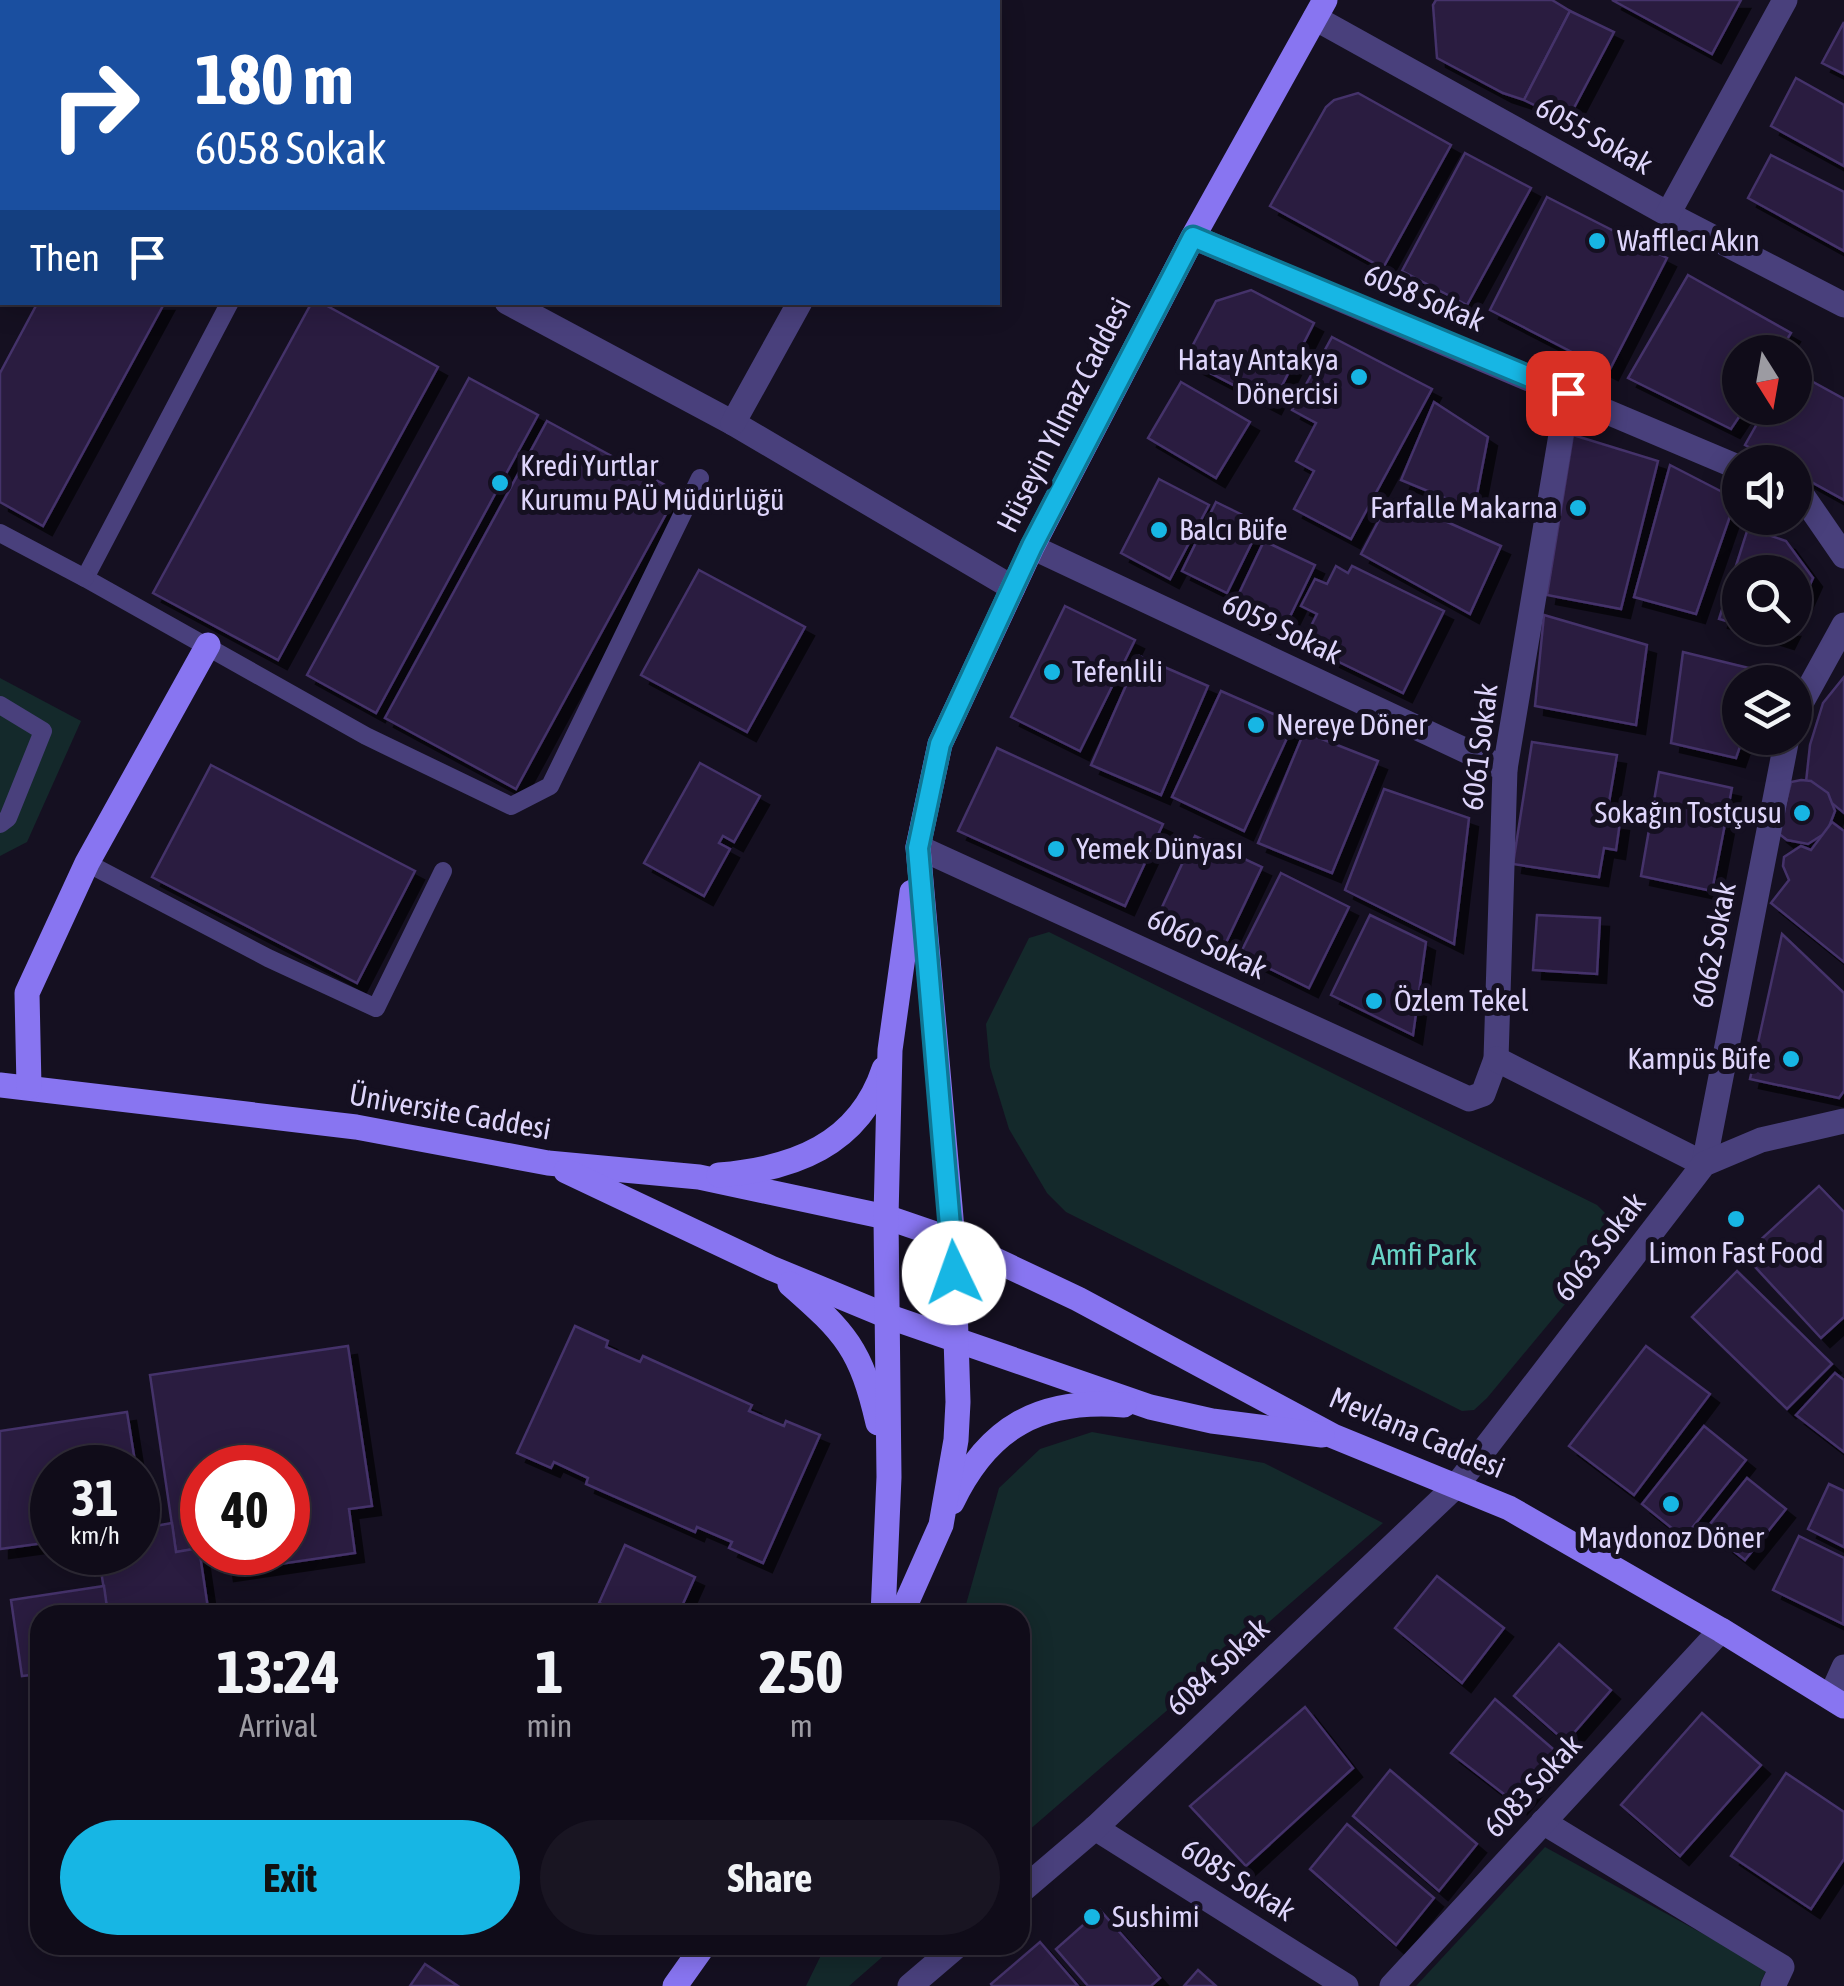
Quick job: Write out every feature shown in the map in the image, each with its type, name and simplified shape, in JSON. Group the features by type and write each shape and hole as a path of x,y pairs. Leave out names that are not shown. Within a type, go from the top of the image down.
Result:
{"street":[{"path":"1668,214 1785,0"},
{"name":"6055 Sokak","path":"1320,9 1668,214 1844,304"},
{"name":"Hüseyin Yılmaz Caddesi","path":"955,1338 952,1240 918,848 940,744 1032,546 1193,237 1320,9"},
{"name":"6058 Sokak","path":"1193,237 1722,460"},
{"path":"513,305 733,423 1013,588"},
{"path":"733,423 798,305"},
{"name":"6061 Sokak","path":"1496,1060 1505,770 1568,393"},
{"path":"1812,510 1844,556"},
{"name":"6059 Sokak","path":"1032,546 1505,770"},
{"path":"1812,683 1844,625"},
{"path":"29,1088 27,993 87,863 208,646"},
{"name":"6062 Sokak","path":"1704,1164 1784,755"},
{"path":"883,1605 888,1477 886,1217 890,1050 918,848"},
{"name":"6060 Sokak","path":"918,848 1469,1099 1483,1094 1496,1060"},
{"path":"699,1177 749,1172 833,1143 869,1103 890,1050"},
{"path":"1496,1060 1704,1164"},
{"name":"Üniversite Caddesi","path":"0,1085 356,1127 548,1163 699,1177 886,1217"},
{"name":"6063 Sokak","path":"1458,1485 1704,1164 1761,1140 1844,1121"},
{"path":"548,1163 771,1268 888,1316 1150,1407 1212,1421 1334,1436"},
{"name":"Mevlana Caddesi","path":"886,1217 952,1240 1078,1299 1334,1436 1509,1508 1837,1701"},
{"path":"771,1268 831,1322 862,1364 888,1477"},
{"path":"941,1525 956,1440 955,1338"},
{"path":"905,1605 941,1525 974,1463 992,1441 1015,1423 1082,1406 1150,1407"},
{"name":"6084 Sokak","path":"1030,1883 1095,1828 1458,1485"},
{"name":"6083 Sokak","path":"1392,1986 1721,1630"},
{"path":"1837,1701 1844,1667"},
{"path":"1544,1822 1782,1966 1773,1986"},
{"name":"6085 Sokak","path":"1095,1828 1346,1986"},
{"path":"675,1986 697,1955"},
{"path":"910,1986 946,1955"}],"lane":[{"path":"85,578 228,305"},
{"path":"0,533 366,736 511,806 550,786 700,478"},
{"path":"0,705 43,731 8,818 0,824"},
{"path":"87,863 268,958 376,1008 443,871"}],"green space":[{"path":"0,678 81,721 27,842 0,856"},
{"name":"Amfi Park","path":"1049,932 1597,1205 1616,1233 1610,1250 1487,1398 1474,1410 1462,1411 1066,1212 1047,1193 1009,1129 990,1067 986,1024 1029,938"},
{"path":"1092,1432 1264,1463 1383,1523 1030,1829 1030,1605 966,1605 999,1488 1040,1449"},
{"path":"1545,1847 1767,1969 1759,1986 1416,1986"},
{"path":"821,1955 885,1955 849,1986 806,1986"}],"building":[{"path":"1436,0 1552,0 1570,11 1524,100 1437,58 1433,5"},
{"path":"1612,0 1741,0 1712,54"},
{"path":"1570,11 1614,32 1567,121 1524,100"},
{"path":"1844,22 1844,74 1822,63"},
{"path":"1796,78 1844,105 1844,166 1771,126"},
{"path":"1358,93 1451,145 1383,268 1270,206 1326,107 1334,100"},
{"path":"1465,153 1531,188 1467,305 1402,271"},
{"path":"1771,155 1844,192 1844,251 1748,198"},
{"path":"1547,197 1667,258 1609,371 1490,310"},
{"path":"1688,275 1791,333 1722,335 1722,425 1628,378"},
{"path":"1251,290 1314,323 1272,405 1185,360 1216,301"},
{"path":"36,305 163,305 43,526 0,502 0,373"},
{"path":"310,305 325,305 438,367 278,660 153,593"},
{"path":"1332,337 1432,389 1351,539 1294,509 1314,471 1296,461 1316,423 1292,410"},
{"path":"469,378 538,415 376,713 307,675"},
{"path":"1812,381 1844,399 1844,500 1812,482 1812,445 1745,445 1756,425 1812,425"},
{"path":"1181,382 1250,422 1216,478 1148,438"},
{"path":"1434,402 1488,437 1474,510 1401,480"},
{"path":"547,421 678,492 516,789 385,718"},
{"path":"1573,435 1658,461 1621,609 1547,595"},
{"path":"1670,465 1722,492 1723,535 1696,614 1634,597"},
{"path":"1159,479 1209,505 1170,579 1121,553"},
{"path":"1216,502 1261,524 1227,593 1182,571"},
{"path":"1388,503 1418,509 1501,546 1470,614 1361,554"},
{"path":"1746,535 1768,535 1786,541 1796,555 1739,555"},
{"path":"1264,541 1315,565 1281,635 1253,621 1251,611 1234,604"},
{"path":"1336,566 1348,573 1352,566 1444,611 1403,693 1302,644 1317,614 1301,606 1315,579 1327,584"},
{"path":"699,570 805,627 747,732 641,675"},
{"path":"1065,606 1135,640 1080,751 1011,717"},
{"path":"1544,615 1647,645 1636,725 1535,706"},
{"path":"1683,652 1736,665 1722,665 1722,755 1671,743"},
{"path":"1139,656 1208,686 1161,795 1091,765"},
{"path":"1844,677 1844,813 1806,782 1812,739 1823,703"},
{"path":"1221,691 1294,723 1244,831 1172,797"},
{"path":"1304,732 1378,761 1332,873 1258,843"},
{"path":"1532,742 1617,755 1606,820 1620,822 1616,850 1604,848 1599,877 1513,864"},
{"path":"997,748 1163,824 1125,906 958,831"},
{"path":"700,763 760,796 734,842 723,836 719,843 730,849 704,896 644,863"},
{"path":"211,765 415,871 357,983 152,877"},
{"path":"1659,772 1732,788 1712,891 1641,876"},
{"name":"Sokağın Tostçusu","path":"1811,781 1828,793 1835,811 1827,832 1808,844 1787,840 1778,833 1791,782"},
{"path":"1384,789 1469,818 1454,944 1345,890"},
{"path":"1832,822 1844,831 1844,962 1771,903 1789,880 1784,857 1801,846 1811,850"},
{"path":"1195,836 1262,867 1223,949 1157,918"},
{"path":"1281,873 1349,907 1309,988 1240,954"},
{"path":"1370,915 1426,942 1413,1035 1331,995"},
{"path":"1537,915 1600,918 1597,974 1533,970"},
{"path":"1782,934 1844,993 1844,1091 1839,1098 1750,1079"},
{"path":"1819,1186 1844,1212 1844,1317 1821,1338 1744,1255"},
{"path":"1737,1271 1832,1364 1787,1409 1692,1317"},
{"path":"575,1326 608,1341 606,1347 640,1362 643,1356 752,1405 749,1411 784,1426 786,1421 820,1435 763,1563 729,1548 732,1542 697,1527 695,1532 586,1484 588,1478 554,1462 551,1468 517,1453"},
{"path":"348,1346 372,1506 349,1509 355,1553 310,1560 310,1445 180,1445 180,1551 176,1552 150,1375"},
{"path":"1646,1346 1710,1394 1634,1495 1569,1446"},
{"path":"1835,1373 1844,1380 1844,1452 1796,1415"},
{"path":"127,1412 132,1445 30,1445 30,1545 0,1549 0,1431"},
{"path":"1704,1426 1746,1460 1684,1538 1642,1504"},
{"path":"1747,1478 1786,1509 1745,1560 1706,1529"},
{"path":"1829,1484 1844,1491 1844,1547 1808,1529"},
{"path":"172,1523 176,1552 180,1551 180,1575 203,1575 208,1605 106,1605 102,1575 160,1575 160,1525"},
{"path":"1799,1536 1844,1558 1843,1624 1773,1590"},
{"path":"625,1545 695,1577 682,1605 599,1603"},
{"path":"1437,1576 1504,1628 1462,1683 1395,1628"},
{"path":"104,1586 107,1605 30,1605 30,1675 22,1676 11,1600"},
{"path":"1559,1644 1611,1690 1566,1742 1514,1696"},
{"path":"1495,1699 1560,1755 1518,1805 1451,1753"},
{"path":"1305,1707 1353,1768 1246,1866 1190,1806"},
{"path":"1702,1713 1761,1765 1680,1856 1621,1805"},
{"path":"1390,1770 1477,1844 1439,1891 1353,1816"},
{"path":"1786,1773 1844,1812 1844,1859 1811,1909 1731,1856"},
{"path":"1347,1824 1434,1898 1396,1945 1310,1869"},
{"path":"1100,1910 1160,1978 1151,1986 1088,1986 1056,1949"},
{"path":"1040,1942 1078,1986 992,1986 1025,1955 1030,1955"},
{"path":"425,1964 458,1986 410,1986"},
{"path":"1198,1970 1216,1986 1184,1986"}],"place":[{"name":"Wafflecı Akın","path":"1597,241"},
{"name":"Hatay Antakya Dönercisi","path":"1359,377"},
{"name":"Kredi Yurtlar Kurumu PAÜ Müdürlüğü","path":"500,483"},
{"name":"Farfalle Makarna","path":"1578,508"},
{"name":"Balcı Büfe","path":"1159,530"},
{"name":"Tefenlili","path":"1052,672"},
{"name":"Nereye Döner","path":"1256,725"},
{"name":"Sokağın Tostçusu","path":"1802,813"},
{"name":"Yemek Dünyası","path":"1056,849"},
{"name":"Özlem Tekel","path":"1374,1001"},
{"name":"Kampüs Büfe","path":"1791,1059"},
{"name":"Limon Fast Food","path":"1736,1219"},
{"name":"Maydonoz Döner","path":"1671,1504"},
{"name":"Sushimi","path":"1092,1917"}],"route":[{"path":"954,1273 918,848 940,744 1032,546 1193,237 1568,393"}]}
